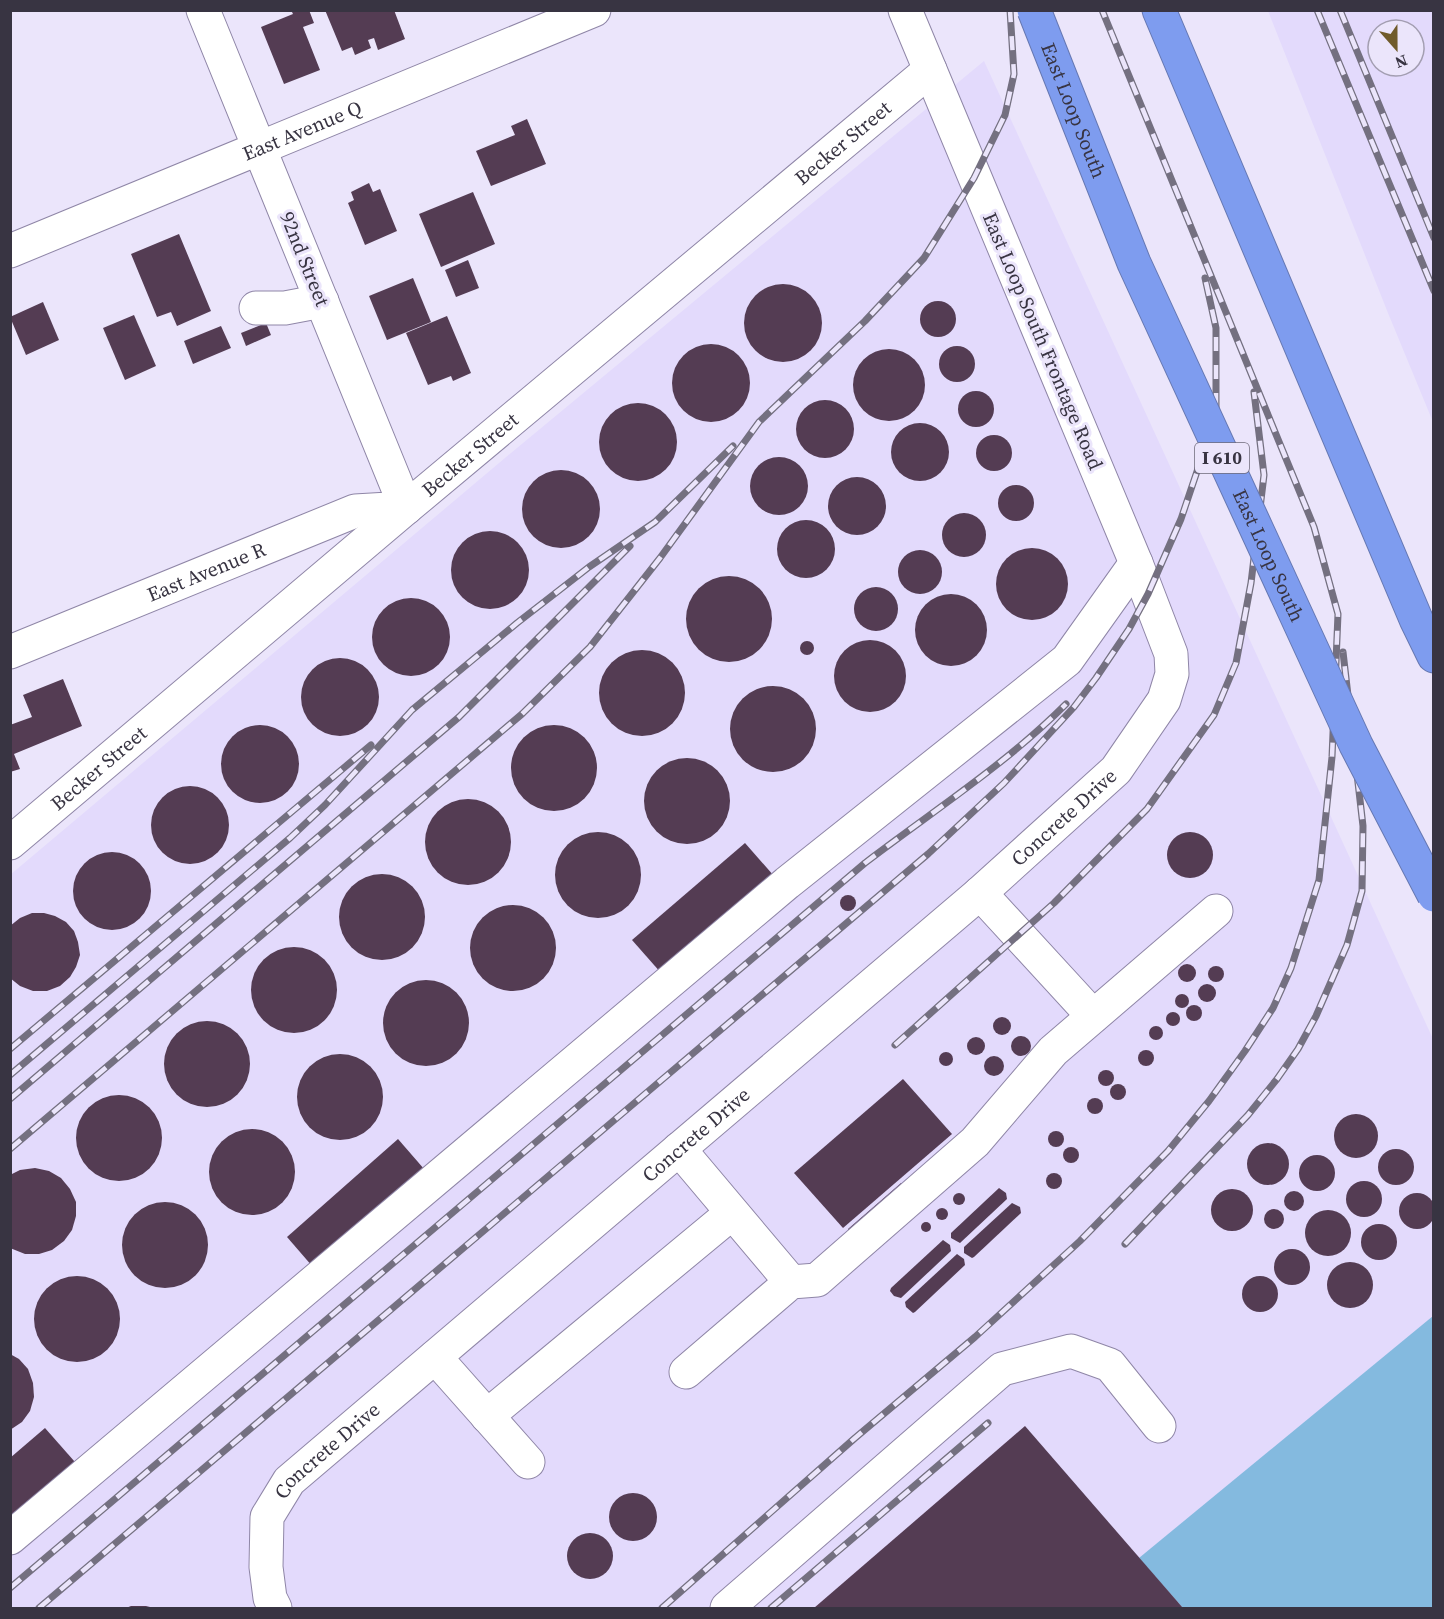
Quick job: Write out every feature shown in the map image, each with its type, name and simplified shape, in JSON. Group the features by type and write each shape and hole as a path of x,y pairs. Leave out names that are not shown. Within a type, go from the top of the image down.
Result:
{"highway":[{"path":"1028,10 1055,68"},
{"name":"East Loop South","path":"1034,10 1134,263 1356,746 1434,896"},
{"path":"1159,10 1411,609 1434,656"}],"street":[{"name":"92nd Street","path":"203,10 406,508"},
{"name":"East Avenue Q","path":"10,251 594,10"},
{"name":"East Loop South Frontage Road","path":"905,10 1136,563 1171,654 1172,674"},
{"name":"Becker Street","path":"10,843 930,70"},
{"path":"256,308 285,308 322,301"},
{"name":"East Avenue R","path":"10,652 355,511 406,508"},
{"path":"10,1538 787,883 1067,660 1136,563"},
{"name":"Concrete Drive","path":"275,1608 270,1598 266,1567 267,1517 289,1481 980,893 1116,770 1164,700 1172,674"},
{"path":"980,893 1093,1016"},
{"path":"686,1372 791,1282 817,1280 975,1142 1053,1050 1216,911"},
{"path":"679,1149 791,1282"},
{"path":"486,1416 732,1212"},
{"path":"727,1608 1002,1368 1071,1351 1100,1361 1110,1365 1159,1426"},
{"path":"435,1357 528,1462"}],"shaded area":[{"path":"1268,11 1433,11 1433,422 1388,313"},
{"path":"984,61 1433,1039 1433,1338 1194,1608 11,1608 10,875 511,453"}],"water":[{"path":"1433,1316 1433,1608 1183,1608 1139,1558"}],"building":[{"path":"291,10 309,10 314,23 303,27 320,70 284,84 261,27 293,14"},
{"path":"325,10 394,10 405,39 378,50 374,38 368,40 371,48 355,55 352,47 342,51"},
{"path":"527,119 546,164 491,186 476,151 515,135 511,126"},
{"path":"369,183 373,192 380,189 397,231 365,245 348,203 354,200 351,192"},
{"path":"473,192 495,244 441,267 419,214"},
{"path":"179,234 211,311 177,326 171,312 157,317 131,254"},
{"path":"468,260 479,288 456,297 445,270"},
{"path":"413,278 431,322 387,340 369,296"},
{"path":"783,284 798,287 811,295 819,308 822,323 819,338 811,351 798,359 783,362 768,359 755,351 747,338 744,323 747,308 755,295 768,287"},
{"path":"938,301 951,306 956,319 951,332 938,337 925,332 920,319 925,306"},
{"path":"43,302 59,340 26,355 10,317"},
{"path":"134,315 156,366 125,380 103,328"},
{"path":"447,316 471,373 453,381 451,376 428,385 406,333"},
{"path":"266,323 271,335 246,346 241,333"},
{"path":"221,326 231,348 193,364 184,341"},
{"path":"711,344 726,347 739,355 747,368 750,383 747,398 739,411 726,419 711,422 696,419 683,411 675,398 672,383 675,368 683,355 696,347"},
{"path":"957,346 970,351 975,364 970,377 957,382 944,377 939,364 944,351"},
{"path":"896,349 915,359 923,371 925,385 923,399 915,411 903,419 882,421 863,411 855,399 853,378 863,359 875,351"},
{"path":"976,391 989,396 994,409 989,422 976,427 963,422 958,409 963,396"},
{"path":"825,400 836,402 849,413 854,429 852,440 841,453 825,458 814,456 801,445 796,429 798,418 809,405"},
{"path":"638,403 653,406 666,414 674,427 677,442 674,457 666,470 653,478 638,481 623,478 610,470 602,457 599,442 602,427 610,414 623,406"},
{"path":"920,423 931,425 944,436 949,452 947,463 936,476 920,481 909,479 896,468 891,452 893,441 904,428"},
{"path":"994,435 1007,440 1012,453 1007,466 994,471 981,466 976,453 981,440"},
{"path":"779,457 790,459 803,470 808,486 806,497 795,510 779,515 768,513 755,502 750,486 752,475 763,462"},
{"path":"561,470 576,473 589,481 597,494 600,509 597,524 589,537 576,545 561,548 546,545 533,537 525,524 522,509 525,494 533,481 546,473"},
{"path":"857,477 868,479 881,490 886,506 884,517 873,530 857,535 846,533 833,522 828,506 830,495 841,482"},
{"path":"1016,485 1029,490 1034,503 1029,516 1016,521 1003,516 998,503 1003,490"},
{"path":"964,513 980,519 986,535 980,551 964,557 948,551 942,535 948,519"},
{"path":"806,520 817,522 830,533 835,549 833,560 822,573 806,578 795,576 782,565 777,549 779,538 790,525"},
{"path":"490,531 505,534 518,542 526,555 529,570 526,585 518,598 505,606 490,609 475,606 462,598 454,585 451,570 454,555 462,542 475,534"},
{"path":"1039,548 1058,558 1066,570 1068,584 1066,598 1058,610 1046,618 1025,620 1006,610 998,598 996,577 1006,558 1018,550"},
{"path":"920,550 936,556 942,572 936,588 920,594 904,588 898,572 904,556"},
{"path":"729,576 753,583 765,595 772,619 765,643 753,655 729,662 705,655 693,643 686,619 693,595 705,583"},
{"path":"876,587 892,593 898,609 892,625 876,631 860,625 854,609 860,593"},
{"path":"958,594 977,604 985,616 987,630 985,644 977,656 965,664 944,666 925,656 917,644 915,623 925,604 937,596"},
{"path":"411,598 426,601 439,609 447,622 450,637 447,652 439,665 426,673 411,676 396,673 383,665 375,652 372,637 375,622 383,609 396,601"},
{"path":"877,640 896,650 904,662 906,676 904,690 896,702 884,710 863,712 844,702 836,690 834,669 844,650 856,642"},
{"path":"807,641 812,643 814,648 812,653 807,655 802,653 800,648 802,643"},
{"path":"642,650 666,657 678,669 685,693 678,717 666,729 642,736 618,729 606,717 599,693 606,669 618,657"},
{"path":"340,658 355,661 368,669 376,682 379,697 376,712 368,725 355,733 340,736 325,733 312,725 304,712 301,697 304,682 312,669 325,661"},
{"path":"63,679 82,726 14,754 20,769 10,772 10,725 32,717 23,695"},
{"path":"773,686 797,693 809,705 816,729 809,753 797,765 773,772 749,765 737,753 730,729 737,705 749,693"},
{"path":"260,725 275,728 288,736 296,749 299,764 296,779 288,792 275,800 260,803 245,800 232,792 224,779 221,764 224,749 232,736 245,728"},
{"path":"554,725 578,732 590,744 597,768 590,792 578,804 554,811 530,804 518,792 511,768 518,744 530,732"},
{"path":"687,758 711,765 723,777 730,801 723,825 711,837 687,844 663,837 651,825 644,801 651,777 663,765"},
{"path":"190,786 205,789 218,797 226,810 229,825 226,840 218,853 205,861 190,864 175,861 162,853 154,840 151,825 154,810 162,797 175,789"},
{"path":"468,799 492,806 504,818 511,842 504,866 492,878 468,885 444,878 432,866 425,842 432,818 444,806"},
{"path":"598,832 622,839 634,851 641,875 634,899 622,911 598,918 574,911 562,899 555,875 562,851 574,839"},
{"path":"1190,832 1206,839 1213,855 1206,871 1190,878 1174,871 1167,855 1174,839"},
{"path":"745,843 781,884 669,982 632,940"},
{"path":"112,852 127,855 140,863 148,876 151,891 148,906 140,919 127,927 112,930 97,927 84,919 76,906 73,891 76,876 84,863 97,855"},
{"path":"382,874 406,881 418,893 425,917 418,941 406,953 382,960 358,953 346,941 339,917 346,893 358,881"},
{"path":"848,895 856,903 848,911 840,903"},
{"path":"513,905 537,912 549,924 556,948 549,972 537,984 513,991 489,984 477,972 470,948 477,924 489,912"},
{"path":"32,913 44,913 66,922 74,931 78,942 80,955 70,977 60,986 47,991 33,991 20,986 10,978 10,926 20,918"},
{"path":"294,947 318,954 330,966 337,990 330,1014 318,1026 294,1033 270,1026 258,1014 251,990 258,966 270,954"},
{"path":"1187,964 1193,967 1196,973 1193,979 1187,982 1181,979 1178,973 1181,967"},
{"path":"1216,966 1222,968 1224,974 1222,980 1216,982 1210,980 1208,974 1210,968"},
{"path":"426,980 450,987 462,999 469,1023 462,1047 450,1059 426,1066 402,1059 390,1047 383,1023 390,999 402,987"},
{"path":"1207,984 1213,987 1216,993 1213,999 1207,1002 1201,999 1198,993 1201,987"},
{"path":"1179,994 1185,994 1189,1001 1185,1008 1179,1008 1175,1004 1175,998"},
{"path":"1191,1005 1197,1005 1202,1013 1200,1019 1191,1021 1186,1016 1186,1010"},
{"path":"1170,1012 1176,1012 1180,1019 1176,1026 1170,1026 1166,1022 1166,1016"},
{"path":"998,1017 1006,1017 1011,1022 1009,1033 998,1035 993,1030 993,1022"},
{"path":"207,1021 231,1028 243,1040 250,1064 243,1088 231,1100 207,1107 183,1100 171,1088 164,1064 171,1040 183,1028"},
{"path":"1153,1026 1159,1026 1163,1033 1159,1040 1153,1040 1149,1036 1149,1030"},
{"path":"1021,1036 1028,1039 1031,1046 1028,1053 1021,1056 1014,1053 1011,1046 1014,1039"},
{"path":"976,1037 982,1040 985,1046 982,1052 976,1055 970,1052 967,1046 970,1040"},
{"path":"1143,1050 1149,1050 1154,1058 1152,1064 1143,1066 1138,1061 1138,1055"},
{"path":"946,1052 951,1054 953,1059 951,1064 946,1066 941,1064 939,1059 941,1054"},
{"path":"340,1054 364,1061 376,1073 383,1097 376,1121 364,1133 340,1140 316,1133 304,1121 297,1097 304,1073 316,1061"},
{"path":"994,1056 1001,1059 1004,1066 1001,1073 994,1076 987,1073 984,1066 987,1059"},
{"path":"1103,1070 1109,1070 1114,1078 1112,1084 1103,1086 1098,1081 1098,1075"},
{"path":"903,1079 952,1134 843,1228 794,1173"},
{"path":"1118,1084 1126,1092 1118,1100 1110,1092"},
{"path":"119,1095 143,1102 155,1114 162,1138 155,1162 143,1174 119,1181 95,1174 83,1162 76,1138 83,1114 95,1102"},
{"path":"1092,1098 1098,1098 1103,1106 1101,1112 1092,1114 1087,1109 1087,1103"},
{"path":"1356,1114 1365,1115 1372,1120 1377,1127 1377,1145 1372,1152 1365,1157 1356,1158 1347,1157 1340,1152 1335,1145 1334,1136 1335,1127 1340,1120 1347,1115"},
{"path":"252,1129 276,1136 288,1148 295,1172 288,1196 276,1208 252,1215 228,1208 216,1196 209,1172 216,1148 228,1136"},
{"path":"1053,1131 1059,1131 1064,1139 1062,1145 1053,1147 1048,1142 1048,1136"},
{"path":"398,1139 431,1177 319,1274 287,1237"},
{"path":"1268,1143 1276,1144 1283,1149 1288,1156 1288,1172 1283,1179 1276,1184 1268,1185 1260,1184 1253,1179 1248,1172 1247,1164 1248,1156 1253,1149 1260,1144"},
{"path":"1068,1147 1074,1147 1079,1155 1077,1161 1068,1163 1063,1158 1063,1152"},
{"path":"1396,1149 1409,1154 1414,1167 1409,1180 1396,1185 1383,1180 1378,1167 1383,1154"},
{"path":"1317,1155 1330,1160 1335,1173 1330,1186 1317,1191 1304,1186 1299,1173 1304,1160"},
{"path":"35,1168 49,1171 61,1178 70,1189 76,1202 76,1216 72,1230 64,1241 52,1250 39,1254 25,1254 10,1248 10,1175 20,1170"},
{"path":"1054,1173 1062,1181 1054,1189 1046,1181"},
{"path":"1364,1181 1377,1186 1382,1199 1377,1212 1364,1217 1351,1212 1346,1199 1351,1186"},
{"path":"901,1183 905,1184 848,1234 848,1229"},
{"path":"999,1188 1006,1193 1007,1199 960,1243 951,1238 951,1233"},
{"path":"1232,1189 1240,1190 1247,1195 1252,1202 1252,1218 1247,1225 1240,1230 1232,1231 1224,1230 1217,1225 1212,1218 1211,1210 1212,1202 1217,1195 1224,1190"},
{"path":"1294,1191 1301,1194 1304,1201 1301,1208 1294,1211 1287,1208 1284,1201 1287,1194"},
{"path":"961,1193 965,1199 961,1205 957,1205 953,1197"},
{"path":"1417,1193 1430,1198 1435,1211 1430,1224 1417,1229 1404,1224 1399,1211 1404,1198"},
{"path":"165,1202 189,1209 201,1221 208,1245 201,1269 189,1281 165,1288 141,1281 129,1269 122,1245 129,1221 141,1209"},
{"path":"1012,1203 1020,1207 1021,1213 974,1257 964,1253 964,1247"},
{"path":"944,1208 948,1214 944,1220 940,1220 936,1212"},
{"path":"1274,1209 1281,1212 1284,1219 1281,1226 1274,1229 1267,1226 1264,1219 1267,1212"},
{"path":"1328,1210 1344,1217 1351,1233 1344,1249 1328,1256 1312,1249 1305,1233 1312,1217"},
{"path":"926,1222 930,1223 930,1231 926,1232 922,1231 921,1227 922,1223"},
{"path":"1379,1224 1392,1229 1397,1242 1392,1255 1379,1260 1366,1255 1361,1242 1366,1229"},
{"path":"943,1240 950,1245 951,1251 901,1298 894,1296 890,1291 891,1288"},
{"path":"1292,1249 1305,1254 1310,1267 1305,1280 1292,1285 1279,1280 1274,1267 1279,1254"},
{"path":"957,1254 964,1259 965,1265 913,1313 906,1307 905,1302"},
{"path":"1350,1262 1366,1269 1373,1285 1366,1301 1350,1308 1334,1301 1327,1285 1334,1269"},
{"path":"77,1276 101,1283 113,1295 120,1319 113,1343 101,1355 77,1362 53,1355 41,1343 34,1319 41,1295 53,1283"},
{"path":"1260,1276 1273,1281 1278,1294 1273,1307 1260,1312 1247,1307 1242,1294 1247,1281"},
{"path":"10,1354 19,1359 28,1369 33,1383 34,1397 30,1411 22,1422 10,1430"},
{"path":"1025,1426 1183,1608 814,1608"},
{"path":"45,1428 82,1470 10,1532 10,1458"},
{"path":"633,1493 650,1500 657,1517 650,1534 633,1541 616,1534 609,1517 616,1500"},
{"path":"595,1533 607,1539 612,1547 612,1565 607,1573 599,1578 585,1579 577,1576 570,1569 567,1551 570,1543 577,1536"},
{"path":"146,1606 154,1608 126,1608"}],"railway":[{"path":"10,1149 522,714 590,647 660,558 759,422 865,321 924,258 974,178 1005,115 1014,74 1010,10"},
{"path":"662,1608 855,1438 975,1337 1080,1241 1168,1151 1209,1101 1273,1008 1291,968 1319,880 1332,757 1338,614 1314,527 1102,10"},
{"path":"1317,10 1434,291"},
{"path":"1340,10 1434,238"},
{"path":"39,1608 928,854 1004,783 1074,707 1129,629 1148,594 1181,519 1216,415 1216,328 1205,278"},
{"path":"895,1045 1054,903 1147,809 1214,715 1236,663 1251,583 1264,475 1254,392"},
{"path":"10,1075 290,838 325,805 412,710 589,567 655,522 733,446"},
{"path":"10,1099 459,717 630,546"},
{"path":"1125,1244 1248,1115 1277,1079 1298,1049 1316,1016 1347,945 1362,891 1363,826 1343,652"},
{"path":"10,1588 865,863 994,767 1066,704"},
{"path":"10,1049 371,745"},
{"path":"771,1608 988,1423"}]}
